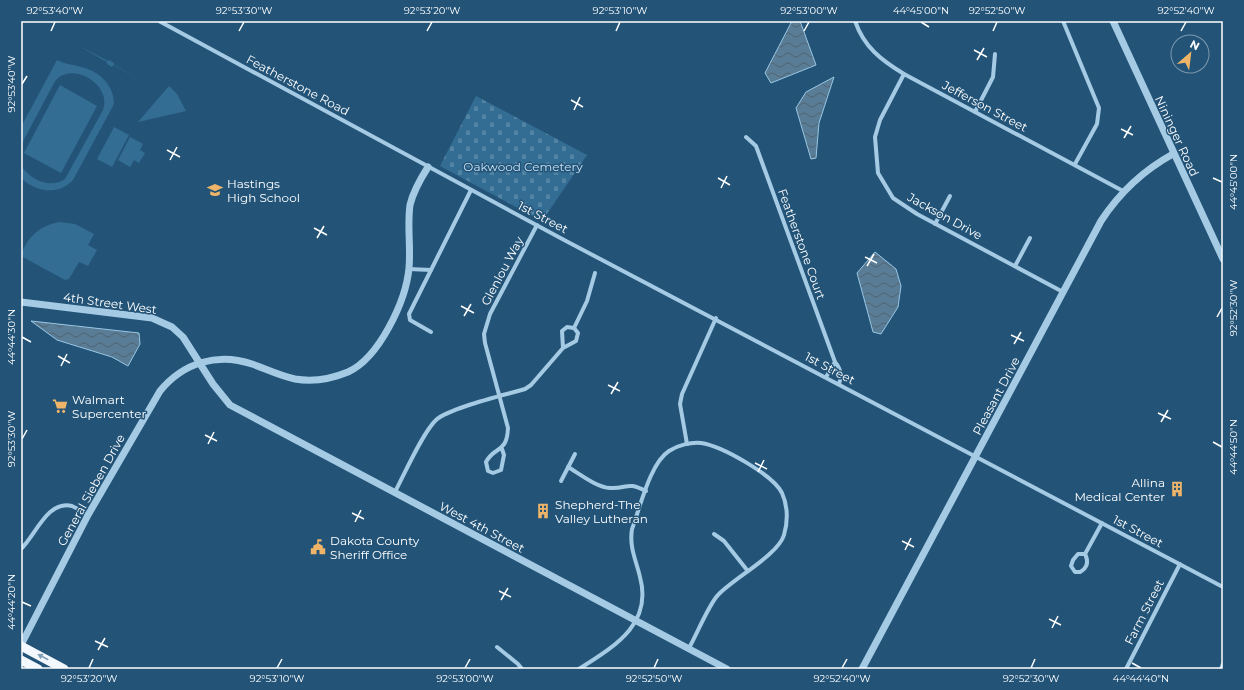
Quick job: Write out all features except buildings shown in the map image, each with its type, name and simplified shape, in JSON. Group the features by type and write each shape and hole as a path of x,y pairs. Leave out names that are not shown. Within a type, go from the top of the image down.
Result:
{"highway":[{"path":"21,646 64,669"},
{"path":"21,660 38,669"}],"street":[{"name":"Featherstone Road","path":"159,21 428,167"},
{"name":"Jefferson Street","path":"855,21 863,38 880,59 904,74 1076,164 1123,191"},
{"path":"1063,21 1099,108 1097,124 1076,164"},
{"name":"Nininger Road","path":"1113,21 1173,154 1223,259"},
{"path":"975,112 993,77 995,54"},
{"name":"Jackson Drive","path":"904,74 880,120 874,137 878,174 893,198 935,224 1064,292"},
{"name":"Featherstone Court","path":"746,136 756,146 835,362 841,374 839,384"},
{"name":"Pleasant Drive","path":"862,669 1101,221 1123,191 1154,164 1173,154"},
{"name":"1st Street","path":"428,167 1223,586"},
{"name":"General Sieben Drive","path":"21,646 88,515 160,391 171,378 200,362 220,359 238,360 294,379 312,381 332,378 349,371 364,360 380,343 404,293 409,269 408,226 411,203 428,167"},
{"path":"431,332 408,318 471,190"},
{"path":"935,224 950,196"},
{"name":"Glenlou Way","path":"502,449 504,455 501,470 493,473 488,471 486,465 488,458 502,449 506,442 508,428 485,343 486,323 537,225"},
{"path":"1015,266 1030,238"},
{"path":"409,269 431,270"},
{"path":"574,328 587,301 595,273"},
{"name":"4th Street West","path":"21,302 152,318 172,328 183,337 213,384 228,403"},
{"path":"687,444 680,404 682,394 716,318"},
{"path":"395,492 434,421 451,411 500,397 531,385 563,348 572,343 578,337 578,333 574,328 567,327 562,331 563,348"},
{"path":"826,377 835,362"},
{"name":"West 4th Street","path":"228,403 727,669"},
{"path":"579,669 620,642 628,633 641,609 643,593 631,549 630,538 656,464 669,451 687,444 700,443 712,446 760,471 773,480 782,494 787,515 784,536 774,552 747,570 716,596 689,648"},
{"path":"561,480 575,454"},
{"path":"568,467 603,486 614,488 634,485 646,491"},
{"path":"21,550 30,540 46,515 53,508 72,506 88,515"},
{"path":"1085,554 1102,523"},
{"path":"714,534 724,541 747,570"},
{"path":"1078,554 1085,554 1088,559 1087,566 1080,572 1075,572 1071,566 1073,560 1078,554"},
{"name":"Farm Street","path":"1126,669 1180,564"},
{"path":"497,646 522,669"},
{"path":"1221,669 1223,664"}],"green space":[{"path":"77,45 108,61 109,60 114,63 114,65 144,82 113,65 112,67 107,64 107,62"},
{"path":"57,60 63,63 88,69 99,75 108,85 114,104 73,180 61,188 47,190 33,186 21,178 21,166 35,179 41,182 53,183 65,179 103,110 104,100 102,91 88,78 79,74 69,73 61,76 54,83 21,145 21,127"},
{"path":"60,85 97,106 61,173 24,153"},
{"path":"169,86 177,94 186,111 138,122"},
{"name":"Oakwood Cemetery","path":"476,96 587,155 542,221 440,166"},
{"path":"114,127 129,135 112,167 97,159"},
{"path":"130,137 143,144 140,150 145,153 139,163 134,160 130,167 118,160"},
{"path":"60,222 75,224 94,234 88,245 97,250 88,266 79,262 69,279 65,280 21,256 26,244 35,233 46,226"}],"water":[{"path":"792,21 800,21 816,65 771,83 765,73"},
{"path":"834,77 819,123 816,158 811,159 796,108 806,92"},
{"path":"875,252 896,269 901,286 898,307 881,334 873,332 857,273"},
{"path":"31,321 139,333 140,344 128,366 112,357 57,340"}],"place":[{"name":"Hastings High School","path":"215,190"},
{"name":"Walmart Supercenter","path":"60,406"},
{"name":"Allina Medical Center","path":"1177,489"},
{"name":"Shepherd-The Valley Lutheran","path":"543,511"},
{"name":"Dakota County Sheriff Office","path":"318,547"}]}
